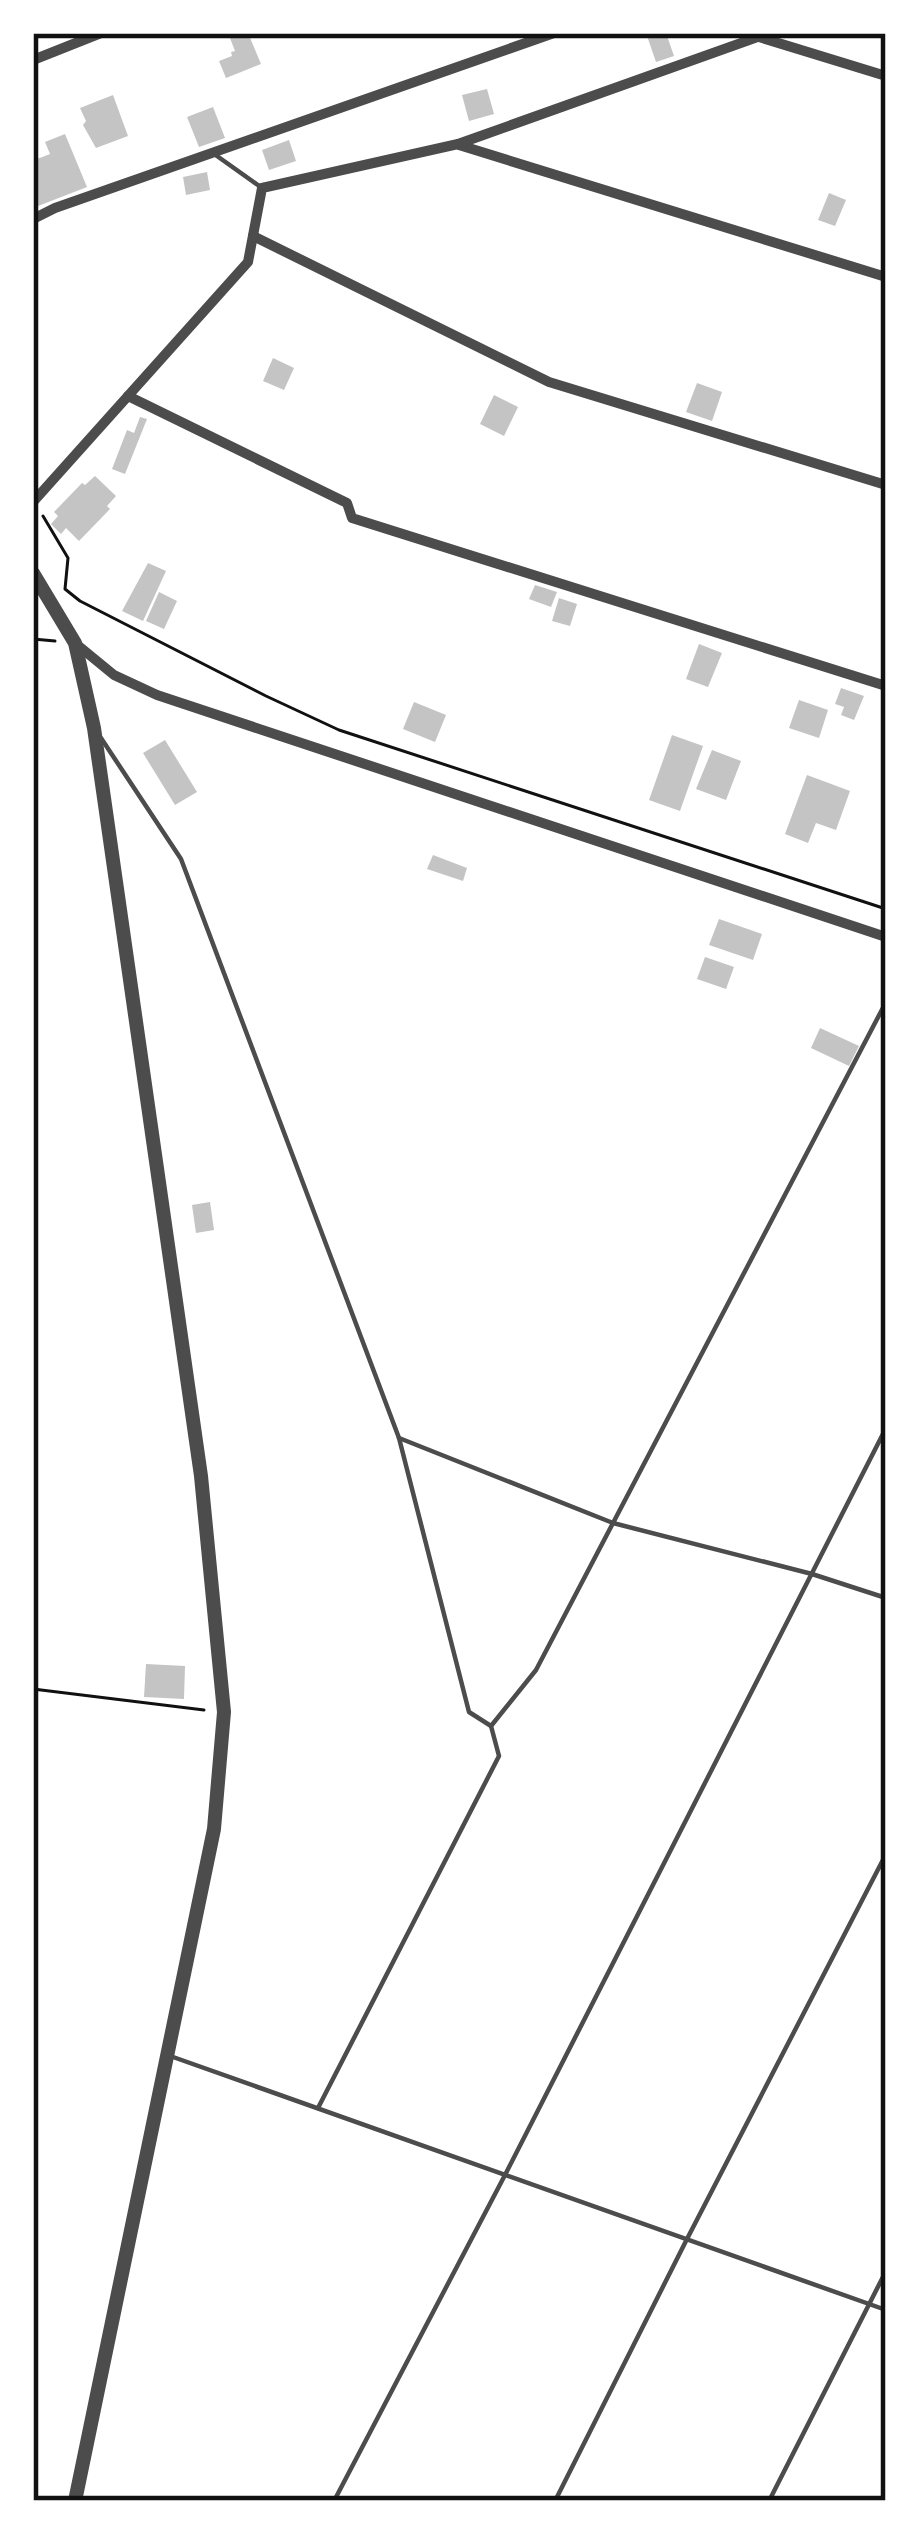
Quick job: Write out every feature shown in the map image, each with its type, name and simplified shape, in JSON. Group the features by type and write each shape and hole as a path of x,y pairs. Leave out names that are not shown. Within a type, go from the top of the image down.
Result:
{"street":[{"path":"33,60 101,33"},
{"path":"33,219 554,33"},
{"path":"33,501 248,262 262,188 458,145 764,35 886,76"},
{"path":"458,145 886,277"},
{"path":"253,236 549,382 886,485"},
{"path":"128,396 347,503 352,518 886,686"},
{"path":"33,573 75,643 94,728 201,1476 224,1712 214,1829 75,2501"},
{"path":"75,643 115,675 158,695 886,937"}],"lane":[{"path":"213,153 262,188"},
{"path":"94,728 182,859 399,1438 469,1712 491,1726 499,1756 318,2108"},
{"path":"491,1726 536,1670 886,1002"},
{"path":"334,2501 886,1428"},
{"path":"399,1438 614,1523 886,1598"},
{"path":"555,2501 886,1854"},
{"path":"167,2055 886,2310"},
{"path":"769,2501 886,2271"}],"path":[{"path":"33,501 68,558 65,589 266,696 339,730 886,909"},
{"path":"33,1670 34,1689 224,1712"}],"building":[{"path":"228,33 248,33 261,64 226,78 219,61 235,51"},
{"path":"646,33 666,33 674,56 656,62"},
{"path":"487,89 494,114 469,121 462,95"},
{"path":"113,95 128,136 96,148 80,108"},
{"path":"213,107 225,138 199,147 187,117"},
{"path":"65,134 87,187 33,208 33,151 37,159 50,154 45,142"},
{"path":"289,140 296,161 269,170 262,150"},
{"path":"207,172 210,190 186,195 183,177"},
{"path":"829,193 846,200 835,226 818,220"},
{"path":"273,358 294,368 284,390 263,381"},
{"path":"697,383 722,392 712,421 686,412"},
{"path":"494,395 518,407 504,436 480,424"},
{"path":"140,417 147,419 125,474 112,469 127,430 134,433"},
{"path":"95,476 116,496 107,506 110,509 79,541 66,528 61,534 51,524 58,516 54,512"},
{"path":"148,563 166,571 143,621 122,611"},
{"path":"535,585 557,592 551,607 529,599"},
{"path":"159,592 177,601 164,629 146,621"},
{"path":"559,598 577,604 570,626 552,621"},
{"path":"699,644 722,653 708,687 686,679"},
{"path":"841,688 864,696 854,720 841,715 844,707 835,704"},
{"path":"799,700 828,710 819,738 789,728"},
{"path":"414,702 446,715 435,742 403,729"},
{"path":"672,735 703,746 680,811 649,800"},
{"path":"165,740 197,792 175,805 143,753"},
{"path":"712,750 741,761 726,800 696,789"},
{"path":"807,775 850,791 836,830 816,823 808,843 785,834"},
{"path":"433,855 467,868 463,881 427,869"},
{"path":"719,919 762,934 753,960 709,945"},
{"path":"705,957 734,967 726,989 697,979"},
{"path":"820,1028 859,1046 849,1066 811,1048"},
{"path":"210,1202 214,1230 196,1233 192,1205"},
{"path":"146,1664 185,1666 184,1699 144,1697"}]}
